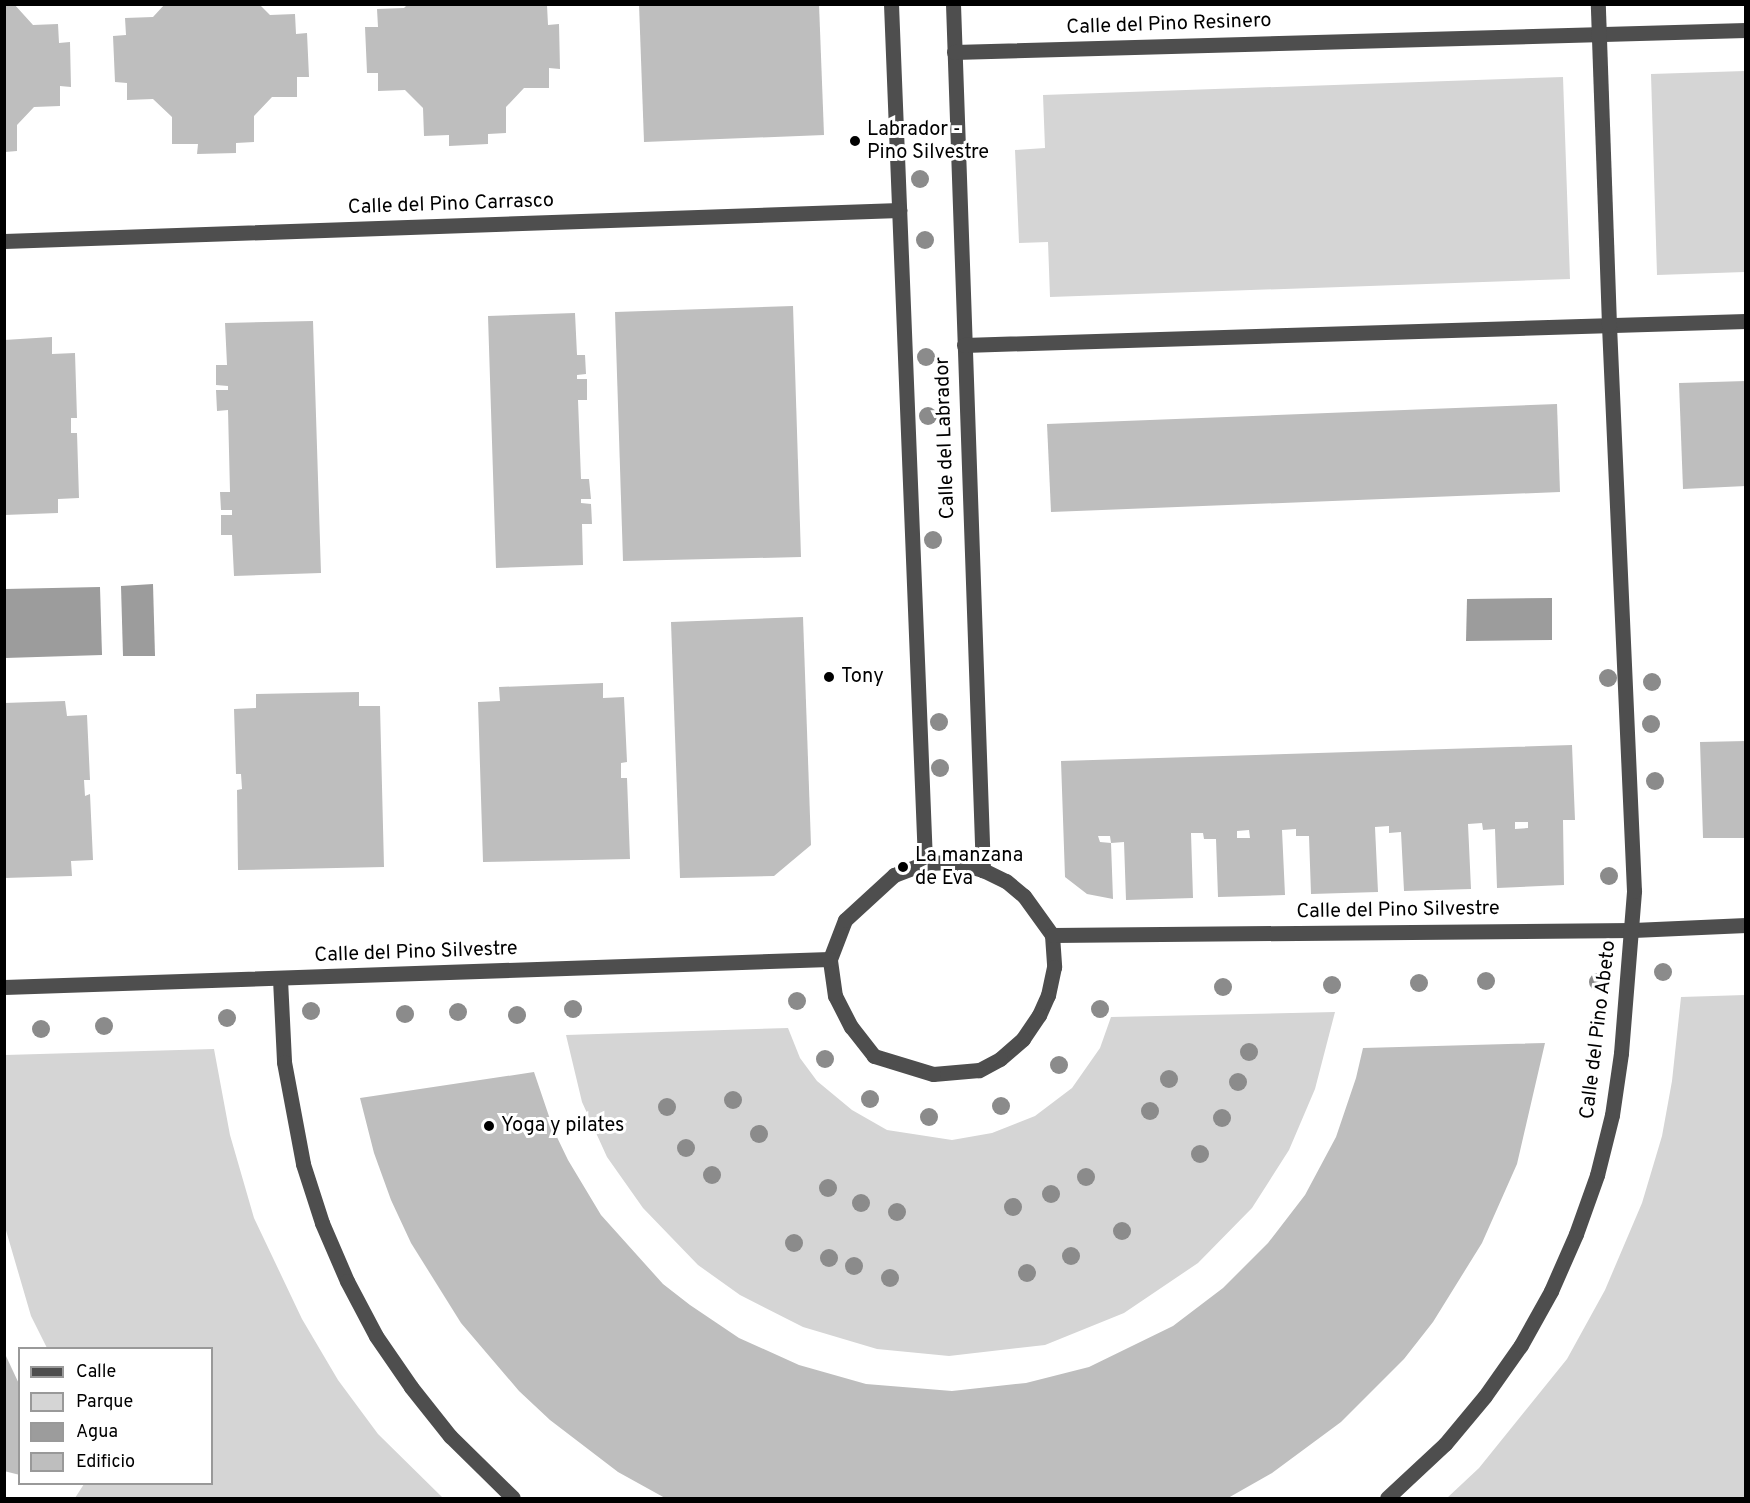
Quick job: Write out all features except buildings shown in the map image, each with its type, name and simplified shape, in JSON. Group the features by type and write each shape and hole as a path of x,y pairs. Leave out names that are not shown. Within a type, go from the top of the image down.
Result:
{"street":[{"name":"Calle del Labrador","path":"891,4 925,863"},
{"name":"Calle del Labrador","path":"953,4 983,870"},
{"name":"Calle del Pino Abeto","path":"1388,1498 1444,1444 1485,1396 1526,1336 1551,1291 1576,1234 1597,1175 1612,1115 1621,1053 1624,991 1633,930 1634,891 1609,325 1598,4"},
{"name":"Calle del Pino Resinero","path":"954,52 1746,30"},
{"name":"Calle del Pino Carrasco","path":"4,241 899,210"},
{"path":"964,345 1746,321"},
{"path":"955,862 983,870 1006,881 1024,896 1052,935 1054,967 1048,995 1039,1015 1023,1039 1008,1052 979,1070 933,1074 874,1056 851,1027 834,996 830,959 845,920 894,875 925,863 955,862"},
{"name":"Calle del Pino Silvestre","path":"1052,935 1633,930 1746,924"},
{"name":"Calle del Pino Silvestre","path":"4,987 830,959"},
{"path":"280,979 284,1062 303,1164 322,1223 347,1281 376,1336 411,1387 450,1436 513,1498"}],"green space":[{"path":"1745,71 1745,272 1657,275 1651,74"},
{"path":"1563,77 1570,279 1050,297 1048,242 1019,243 1015,150 1045,148 1043,95"},
{"path":"1745,995 1745,1498 1447,1498 1479,1468 1567,1359 1605,1290 1642,1203 1662,1136 1672,1081 1681,997"},
{"path":"1335,1012 1315,1089 1289,1150 1252,1208 1198,1263 1124,1313 1045,1345 949,1356 877,1349 803,1327 740,1295 698,1265 643,1208 607,1157 582,1102 566,1035 788,1028 800,1058 817,1081 852,1110 887,1130 952,1140 992,1133 1035,1116 1072,1088 1100,1048 1111,1017"},
{"path":"214,1049 230,1135 254,1218 302,1319 338,1380 378,1434 443,1498 75,1498 83,1485 213,1485 213,1347 46,1347 31,1316 5,1227 5,1055"}],"water":[{"path":"153,584 155,656 123,656 121,586"},
{"path":"100,587 102,655 5,658 5,589"},
{"path":"1552,598 1552,640 1466,641 1467,599"}],"place":[{"name":"Labrador - Pino Silvestre","path":"855,141"},
{"name":"Tony","path":"829,677"},
{"name":"La manzana de Eva","path":"903,867"},
{"name":"Yoga y pilates","path":"489,1126"}]}
